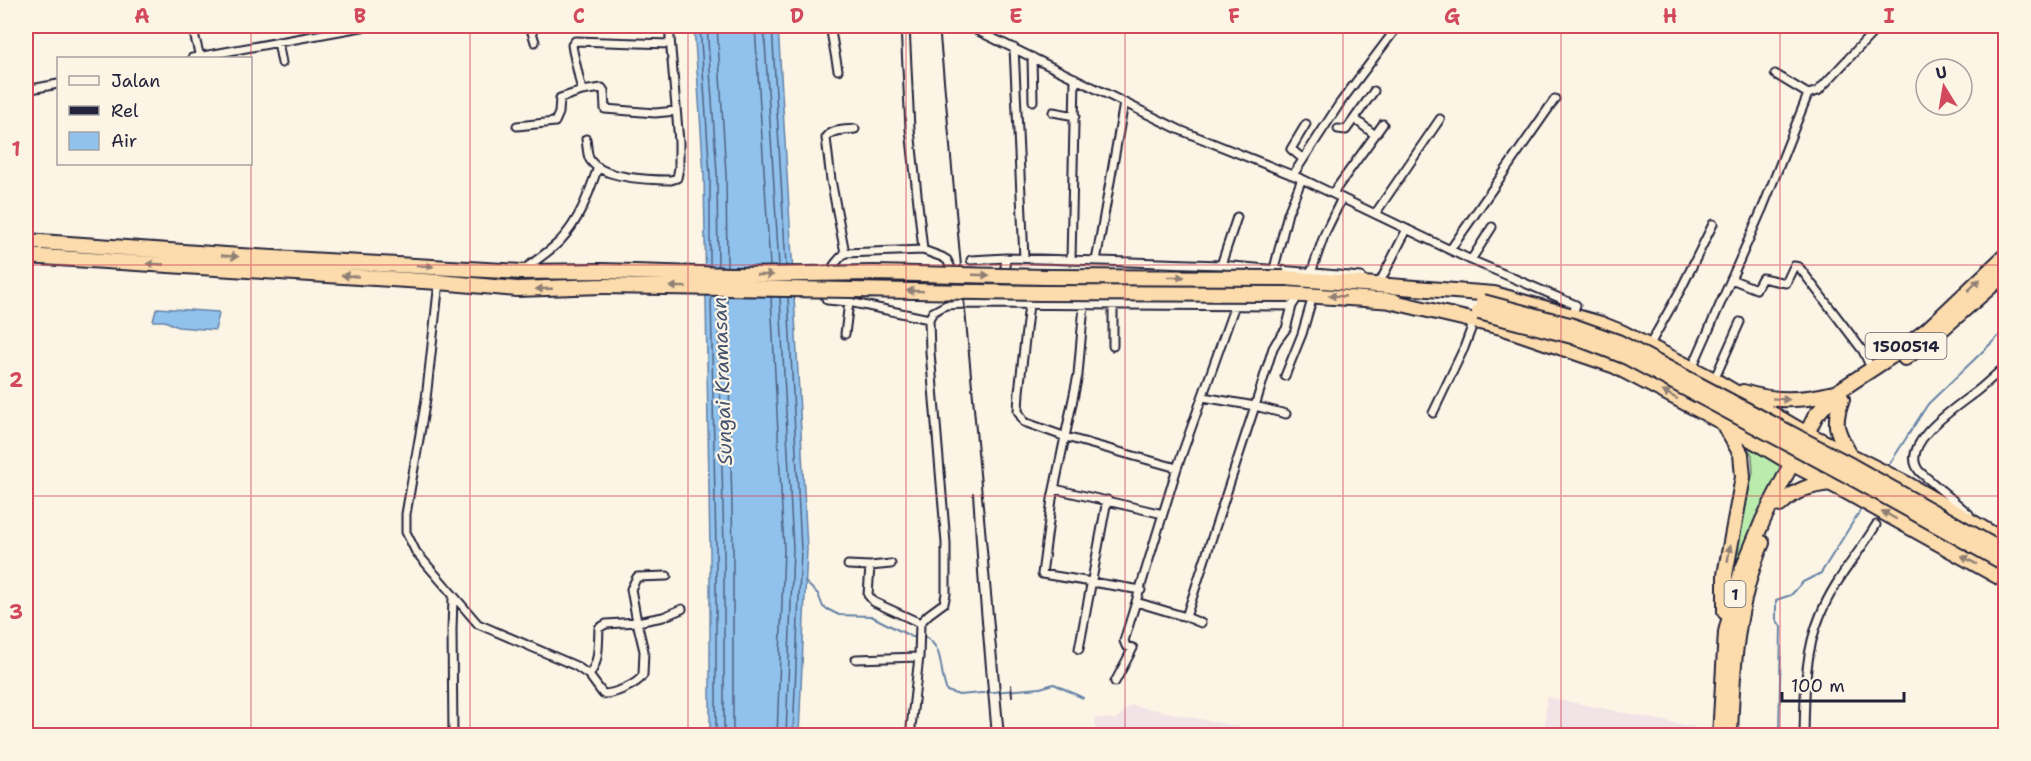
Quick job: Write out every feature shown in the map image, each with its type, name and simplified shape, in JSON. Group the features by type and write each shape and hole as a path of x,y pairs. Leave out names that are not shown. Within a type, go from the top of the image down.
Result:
{"highway":[{"path":"26,241 521,272 601,270 731,274 874,273 1046,277 1279,273 1494,294 1572,315 1621,332 1907,484 2006,542"},
{"path":"62,259 64,244"},
{"name":"1500514","path":"1814,434 1839,396 1928,329 2006,255"},
{"path":"26,256 517,289 603,286 1298,297 1385,300 1437,305 1573,326 1618,342 1852,466 2006,552"},
{"name":"1500514","path":"1839,396 1926,343 2004,277"},
{"path":"1383,284 1572,336 1627,357 1849,476 2006,564"},
{"path":"1479,312 1501,327 1615,366 1722,422 1795,465 1845,490 2006,581"},
{"path":"1727,388 1762,397 1790,400 1839,396 1836,429 1855,457"},
{"path":"1722,422 1738,446 1743,464 1743,477 1725,574 1726,632"},
{"name":"1","path":"1720,735 1726,632 1748,556 1795,465 1814,434"},
{"name":"1","path":"1730,735 1734,655 1741,618 1760,549 1795,465"},
{"path":"1780,505 1789,496 1806,487 1831,483"}],"street":[{"path":"192,26 196,57"},
{"path":"201,57 367,26"},
{"path":"530,26 535,42"},
{"path":"586,139 589,158 598,167 630,179 671,180 676,178 680,159 669,26"},
{"path":"830,26 838,70"},
{"path":"905,26 910,129 923,250"},
{"path":"968,26 1180,130 1302,179 1471,260 1576,305 1572,315"},
{"path":"1293,176 1340,103 1398,26"},
{"path":"1776,74 1809,94 1818,91 1879,26"},
{"path":"582,91 572,45 575,41 670,44"},
{"path":"278,42 282,63"},
{"path":"1014,48 1024,258"},
{"path":"1032,57 1033,101"},
{"path":"1071,260 1075,78"},
{"path":"26,90 57,84"},
{"path":"517,126 555,122 559,113 560,98 602,88 605,109 655,113 676,111"},
{"path":"1338,129 1345,131 1374,91"},
{"path":"1692,368 1764,207 1809,94"},
{"path":"1450,250 1555,99"},
{"path":"1096,261 1124,103"},
{"path":"1053,112 1075,116"},
{"path":"1355,118 1375,135"},
{"path":"1375,214 1440,119"},
{"path":"1303,159 1291,149 1305,124"},
{"path":"1333,193 1383,124"},
{"path":"845,253 831,180 826,138 833,132 855,129"},
{"path":"521,272 559,242 570,228 581,211 598,167"},
{"path":"1279,273 1288,213 1302,179"},
{"path":"1311,273 1325,233 1342,198"},
{"path":"1221,265 1237,217"},
{"path":"1649,346 1681,289 1713,224"},
{"path":"1471,260 1492,227"},
{"path":"971,260 1024,258 1221,265 1279,273 1311,273 1383,284 1407,229"},
{"path":"929,319 849,302 827,300 825,297 828,276 832,266 845,253 923,250 942,257 950,264 959,304"},
{"path":"1000,305 1006,258"},
{"path":"1731,279 1756,289 1762,278 1786,283 1794,266 1799,267 1863,351 1872,370"},
{"path":"439,282 426,399 406,514 406,532 416,552 478,624 576,666 589,675 600,691 605,694 640,679 644,670 644,651 631,597 632,584 637,577 667,576"},
{"path":"910,735 920,627 929,614 944,603 946,594 946,543 930,352 929,319 933,312 946,305 959,304 1235,305 1298,297"},
{"path":"1285,376 1302,334 1298,297"},
{"path":"1186,617 1273,348 1276,340 1286,329 1298,297"},
{"path":"845,334 849,302"},
{"path":"1029,304 1018,411 1024,422 1066,437 1177,468"},
{"path":"1113,304 1113,346"},
{"path":"1084,305 1078,375 1054,489 1042,574 1141,590"},
{"path":"1115,682 1133,648 1126,646 1124,641 1177,468 1235,305"},
{"path":"1433,413 1479,312"},
{"path":"1714,380 1740,322"},
{"path":"1992,534 1920,472 1916,467 1914,456 1934,424 2006,366"},
{"path":"1203,397 1256,406 1286,414"},
{"path":"1054,489 1163,514"},
{"path":"1079,649 1107,500"},
{"path":"1803,735 1806,672 1810,646 1820,615 1836,584 1876,525"},
{"path":"848,565 891,564"},
{"path":"870,566 867,591 870,599 920,627"},
{"path":"453,597 453,735"},
{"path":"1136,602 1201,623"},
{"path":"589,675 597,661 599,628 606,624 663,617 682,609"},
{"path":"856,659 919,657"}],"shaded area":[{"path":"1546,697 1708,730 1708,735 1545,735"},
{"path":"1131,705 1279,735 1096,735 1095,718 1116,719"}],"green space":[{"path":"1743,440 1785,465 1753,530 1730,598 1734,555 1753,472 1752,455"}],"water":[{"name":"Sungai Kramasan","path":"694,26 778,26 807,549 799,735 710,735 710,551 704,175"},
{"path":"158,308 218,312 219,314 215,330 178,327 165,321 153,321"}],"waterway":[{"path":"1887,468 1928,404 2006,329"},
{"path":"1779,736 1781,627 1776,619 1776,600 1791,595 1803,582 1821,573 1863,506"},
{"path":"805,582 818,594 823,607 839,615 871,616 912,637 917,637"},
{"path":"923,636 935,646 947,691 959,695 1040,688 1054,684 1083,698"}],"railway":[{"path":"939,26 1004,736"},
{"path":"973,493 992,736"},
{"path":"1011,685 1012,696"}]}
